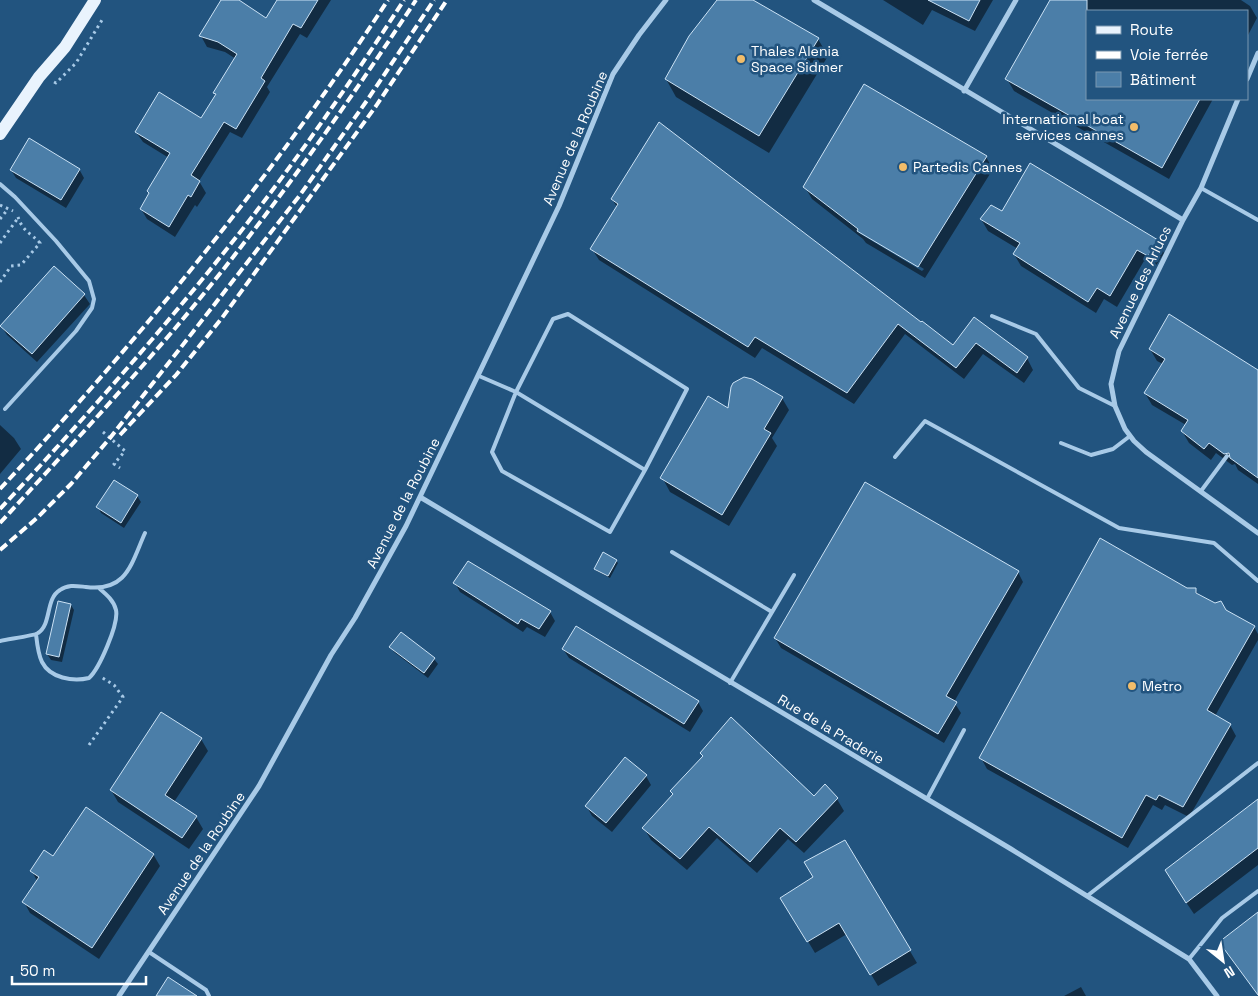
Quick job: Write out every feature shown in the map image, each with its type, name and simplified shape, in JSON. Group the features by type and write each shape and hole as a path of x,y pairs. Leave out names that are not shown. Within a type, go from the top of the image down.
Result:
{"main road":[{"path":"0,134 39,78 65,47 95,0"}],"street":[{"name":"Avenue de la Roubine","path":"119,996 259,786 331,655 355,618 402,534 559,206 613,74 639,35 666,0"},
{"name":"Avenue des Arlucs","path":"814,0 1182,220 1119,351 1111,384 1116,406 1125,429 1146,452 1258,533"},
{"path":"964,91 1016,0"},
{"path":"1248,77 1258,52"},
{"path":"1182,220 1201,188 1238,100"},
{"name":"Rue de la Praderie","path":"420,497 927,799 1189,959 1217,996"}],"lane":[{"path":"0,184 45,229 89,280 94,299 92,308 76,331 5,409"},
{"path":"1201,188 1258,220"},
{"path":"568,314 687,389 610,532 502,471 492,452 516,392 554,319 568,314"},
{"path":"992,316 1036,334 1079,388 1116,406"},
{"path":"479,376 516,392 645,470"},
{"path":"895,457 925,421 1119,528 1214,543 1258,581"},
{"path":"1061,443 1091,455 1113,449 1130,436"},
{"path":"1201,491 1227,456"},
{"path":"0,641 36,634 44,626 52,597 63,588 71,586 100,589 110,586 124,576 145,533"},
{"path":"672,552 772,612"},
{"path":"730,683 794,575"},
{"path":"36,634 42,662 53,674 75,680 89,678 101,659 117,616 112,602 100,589"},
{"path":"927,799 964,730"},
{"path":"1087,896 1258,763"},
{"path":"1189,959 1222,918 1258,891"},
{"path":"149,952 206,990 209,996"}],"path":[{"path":"0,205 17,213 20,225 40,243 21,265 11,266 0,282"},
{"path":"0,219 8,208"},
{"path":"0,243 18,217"},
{"path":"103,432 125,451 114,464 120,468"},
{"path":"89,745 122,697 114,685 93,674"}],"building":[{"path":"221,0 239,0 266,18 277,0 318,0 301,28 293,24 261,78 265,81 236,129 224,122 191,175 200,181 191,197 188,195 169,227 140,209 149,193 147,191 170,153 135,132 159,92 201,118 216,94 213,93 237,54 218,42 199,36"},
{"name":"Thales Alenia Space Sidmer","path":"717,0 753,0 819,38 759,136 665,79 689,36"},
{"path":"928,0 980,0 969,21"},
{"path":"1050,0 1087,0 1086,100 1199,100 1162,168 1005,79"},
{"path":"864,84 987,156 918,267 857,231 858,229 803,187"},
{"path":"659,122 953,345 974,317 1028,357 1017,373 976,343 956,368 898,324 847,393 755,337 748,347 590,249 618,204 611,199"},
{"path":"29,138 80,169 61,200 10,170"},
{"path":"1030,163 1158,240 1148,256 1137,250 1110,296 1097,288 1088,302 1013,254 1020,243 980,219 991,205 1002,211"},
{"path":"54,266 85,294 32,354 0,326"},
{"path":"1169,314 1258,370 1258,478 1230,458 1229,453 1224,454 1209,443 1204,449 1181,431 1188,420 1144,393 1165,359 1149,349"},
{"path":"744,377 752,379 783,397 764,429 771,433 722,515 660,478 708,396 728,408 733,383"},
{"path":"114,480 138,495 121,523 96,507"},
{"path":"865,482 1019,571 946,696 957,702 938,734 774,638"},
{"path":"1100,538 1187,588 1196,588 1196,593 1215,603 1221,601 1226,610 1255,626 1207,710 1231,724 1183,807 1159,795 1156,800 1146,795 1122,838 979,758"},
{"path":"603,552 617,560 608,576 594,569"},
{"path":"468,561 551,611 539,629 521,619 518,624 453,583"},
{"path":"58,601 71,604 59,657 46,654"},
{"path":"576,626 699,701 684,724 562,649"},
{"path":"401,632 435,658 424,673 389,647"},
{"path":"161,712 202,738 165,795 197,816 182,838 110,790"},
{"path":"731,717 814,796 825,784 838,798 796,842 780,828 750,862 709,827 680,859 642,828 673,794 670,791 703,756 700,753"},
{"path":"625,757 647,775 606,823 585,806"},
{"path":"1258,799 1258,848 1186,903 1165,870"},
{"path":"86,807 154,854 92,948 22,902 39,877 30,871 44,850 53,856"},
{"path":"845,840 911,950 870,975 839,923 807,942 780,898 813,877 804,862"},
{"path":"1258,912 1258,995 1219,942"},
{"path":"168,977 197,996 156,996"}],"railway":[{"path":"0,489 104,373 204,253 299,128 388,0"},
{"path":"0,509 126,370 245,226 287,171 404,0"},
{"path":"0,523 172,332 237,252 269,211 359,85 416,0"},
{"path":"0,550 37,518 71,484 110,438 300,195 368,99 434,0"},
{"path":"120,435 176,375 222,318 376,106 447,0"}],"place":[{"name":"Thales Alenia Space Sidmer","path":"741,59"},
{"name":"International boat services cannes","path":"1134,127"},
{"name":"Partedis Cannes","path":"903,167"},
{"name":"Metro","path":"1132,686"}]}
